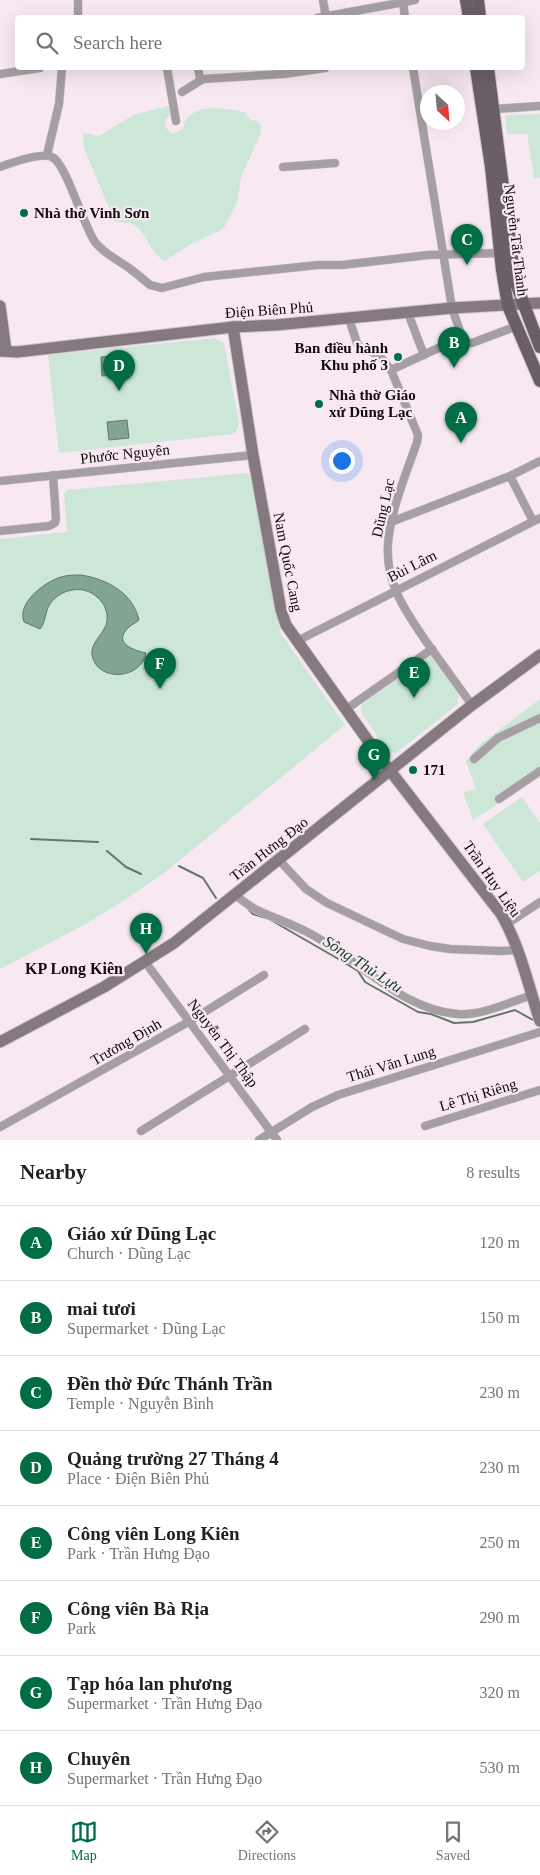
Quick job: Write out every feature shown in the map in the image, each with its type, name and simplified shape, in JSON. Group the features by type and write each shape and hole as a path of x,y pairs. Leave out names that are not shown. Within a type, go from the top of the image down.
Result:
{"main road":[{"path":"466,0 468,15"},
{"path":"478,0 480,15"},
{"name":"Nguyễn Tất Thành","path":"476,70 508,306 540,381"},
{"name":"Nguyễn Tất Thành","path":"488,70 515,281 540,347"}],"street":[{"path":"78,0 78,15"},
{"path":"323,0 325,15"},
{"path":"335,15 416,0"},
{"path":"403,1 405,15"},
{"path":"0,74 27,70"},
{"path":"46,156 59,104 62,70"},
{"path":"167,70 176,121"},
{"path":"198,70 200,78 203,79"},
{"path":"182,92 203,79 284,74 311,70"},
{"path":"413,70 452,308 462,336 467,343 472,343 517,326"},
{"path":"494,108 540,106"},
{"path":"0,167 18,161 46,156 54,157 62,167 95,242 104,251 150,285 156,287 168,287 204,276 443,255 500,253"},
{"path":"283,167 335,163"},
{"name":"Điện Biên Phủ","path":"3,351 17,352 234,327 349,319 452,308 540,303"},
{"path":"0,306 3,351"},
{"path":"408,313 424,354"},
{"name":"Dũng Lạc","path":"349,319 360,347 379,355 391,370 418,435 416,447 403,478 391,522 388,558 394,590 406,613 472,705"},
{"name":"Nam Quốc Cang","path":"234,327 253,455 280,610 286,625 390,771"},
{"path":"391,370 462,336"},
{"name":"Phước Nguyên","path":"0,481 253,455"},
{"path":"391,522 510,476 540,461"},
{"path":"0,531 55,524 53,475"},
{"path":"510,476 537,520"},
{"name":"Bùi Lâm","path":"297,641 394,590 537,520"},
{"path":"345,710 432,649"},
{"name":"Trần Hưng Đạo","path":"0,1042 104,987 146,963 174,944 472,705 540,655"},
{"path":"474,759 492,742 540,718"},
{"name":"Trần Huy Liệu","path":"390,771 501,914 517,950 540,1020"},
{"path":"499,799 540,771"},
{"path":"279,860 306,889 327,904 396,936 416,943 450,949 502,952 517,950"},
{"path":"235,895 256,909 310,933 379,981 422,1005 442,1012 460,1015 479,1012 532,995"},
{"path":"507,924 540,902"},
{"name":"Nguyễn Thị Thập","path":"146,963 231,1076 276,1140"},
{"name":"Trương Định","path":"0,1127 190,1021 264,976"},
{"path":"141,1132 304,1029"},
{"name":"Thái Văn Lung","path":"259,1140 312,1107 338,1095 540,1032"},
{"name":"Lê Thị Riêng","path":"425,1126 540,1090"}],"shaded area":[{"path":"168,106 172,112 165,120 166,128 173,134 183,129 192,114 209,108 245,112 250,120 258,121 261,127 260,135 241,177 237,203 223,229 191,244 165,261 155,253 139,228 130,223 115,222 84,148 83,133 99,136 133,115"},
{"path":"540,114 540,178 534,178 527,134 507,134 505,115"},
{"path":"215,338 224,343 239,423 236,432 233,434 59,453 48,355"},
{"path":"121,355 123,374 102,376 101,357"},
{"path":"127,420 129,438 109,440 107,422"},
{"path":"248,473 254,484 260,528 281,634 345,725 164,873 125,900 82,926 0,969 0,539 67,532 64,494 67,490"},
{"path":"81,575 100,580 118,589 136,610 139,620 124,633 123,641 130,648 146,653 143,662 128,673 113,674 106,672 95,663 92,655 93,646 106,626 107,617 104,605 99,599 85,590 72,590 54,599 48,607 40,629 24,622 23,614 29,599 42,587 58,578"},
{"path":"431,655 458,693 458,704 396,753 387,750 361,712 361,705"},
{"path":"540,699 540,777 473,820 463,792 476,789 466,761 479,745"},
{"path":"522,797 540,823 540,871 523,882 483,824"}],"waterway":[{"name":"Sông Thủ Lựu","path":"31,839 98,842"},
{"name":"Sông Thủ Lựu","path":"107,851 126,867 141,874"},
{"name":"Sông Thủ Lựu","path":"179,866 203,878 216,898"},
{"name":"Sông Thủ Lựu","path":"247,908 253,914 269,919 335,957 358,971 365,982 418,1012 431,1014 454,1023 473,1022 515,1010 533,1020"}],"place":[{"name":"Nhà thờ Vinh Sơn","path":"24,213"},
{"name":"Đền thờ Đức Thánh Trần","path":"467,265"},
{"name":"Ban điều hành Khu phố 3","path":"398,357"},
{"name":"mai tươi","path":"454,368"},
{"name":"Quảng trường 27 Tháng 4","path":"119,391"},
{"name":"Nhà thờ Giáo xứ Dũng Lạc","path":"319,404"},
{"name":"Giáo xứ Dũng Lạc","path":"461,443"},
{"name":"Công viên Bà Rịa","path":"160,689"},
{"name":"Công viên Long Kiên","path":"414,698"},
{"name":"171","path":"413,770"},
{"name":"Tạp hóa lan phương","path":"374,780"},
{"name":"Chuyên","path":"146,954"}],"district":[{"name":"KP Long Kiên","path":"74,968"}]}
